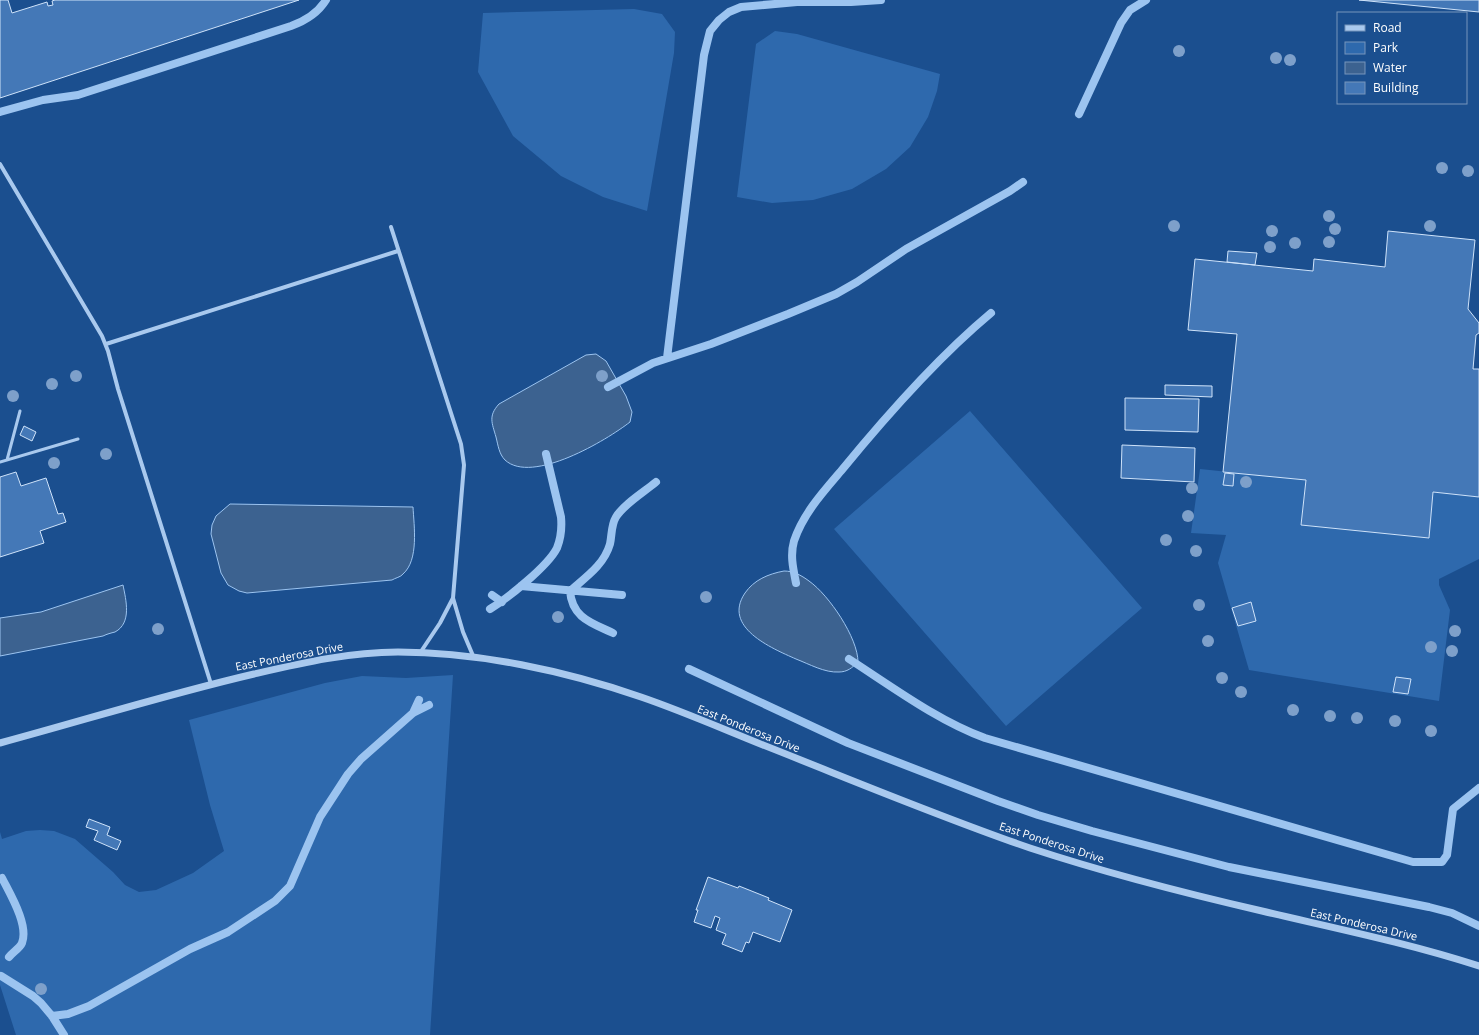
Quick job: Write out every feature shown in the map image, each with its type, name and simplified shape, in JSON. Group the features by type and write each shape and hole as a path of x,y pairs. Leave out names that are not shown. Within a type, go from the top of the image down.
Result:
{"street":[{"path":"0,164 106,344 118,389 211,684"},
{"path":"391,228 463,454 464,465 453,598 463,632 474,658"},
{"path":"106,344 398,252"},
{"path":"420,653 440,622 453,598"},
{"name":"East Ponderosa Drive","path":"0,743 211,684 331,657 376,652 420,653 474,658 545,670 601,684 646,698 941,815 1052,855 1162,887 1390,940 1479,966"}],"lane":[{"path":"7,460 20,411"},
{"path":"0,462 78,439"}],"green space":[{"path":"634,9 662,14 675,32 674,53 647,211 603,197 561,176 513,136 478,72 483,13"},
{"path":"775,31 797,34 940,74 937,91 928,117 910,147 886,169 852,189 813,200 772,203 737,197 756,44"},
{"path":"970,411 1142,608 1006,726 834,529"},
{"path":"1200,469 1306,480 1301,525 1429,538 1433,492 1479,497 1479,559 1439,579 1439,585 1450,610 1439,701 1249,670 1218,563 1226,535 1191,533"},
{"path":"453,675 430,1035 16,1035 0,985 0,832 2,839 26,831 54,831 75,839 113,872 125,885 139,892 156,890 193,873 224,851 210,805 189,720 325,683 362,676 406,678"}],"water":[{"path":"596,354 606,361 626,396 632,412 630,422 587,449 550,464 533,467 517,466 505,460 499,449 492,420 493,412 499,404 586,355"},
{"path":"230,504 413,507 414,542 411,560 408,568 402,575 392,580 247,593 239,591 228,585 221,573 211,534 212,525 216,516"},
{"path":"784,571 797,574 809,581 833,606 848,630 857,652 858,662 851,668 844,671 834,672 817,668 774,649 752,635 744,626 740,616 740,605 745,593 753,584 762,578"},
{"path":"123,585 126,604 126,617 124,623 115,632 103,636 0,656 0,618 41,612"}],"building":[{"path":"0,0 8,0 12,13 47,2 48,6 53,5 52,1 55,0 299,0 0,98"},
{"path":"1359,0 1479,0 1479,12"},
{"path":"1388,231 1475,240 1468,309 1479,323 1479,333 1476,335 1473,369 1479,369 1479,497 1433,492 1429,538 1301,525 1306,480 1223,472 1237,334 1188,330 1195,259 1313,271 1314,259 1385,267"},
{"path":"1228,251 1257,253 1255,265 1227,262"},
{"path":"1165,385 1212,386 1212,397 1165,395"},
{"path":"1125,398 1199,399 1198,432 1125,430"},
{"path":"24,426 36,432 32,441 20,435"},
{"path":"1122,445 1195,448 1194,482 1121,478"},
{"path":"16,472 21,486 46,478 58,514 63,513 66,522 40,531 44,543 0,557 0,477"},
{"path":"1225,473 1234,474 1233,486 1223,485"},
{"path":"1251,602 1256,621 1238,626 1232,608"},
{"path":"1396,677 1411,679 1408,694 1393,692"},
{"path":"89,819 110,827 107,835 121,841 117,850 94,840 98,831 86,827"},
{"path":"708,877 738,888 739,886 769,898 768,900 792,910 780,942 753,932 749,943 746,942 742,952 722,944 726,934 716,930 720,918 715,916 711,928 694,922 698,910 696,910"}],"waterway":[{"path":"0,112 43,100 78,95 291,26 311,16 323,5 326,0"},
{"path":"667,358 704,55 710,31 719,20 729,12 741,7 797,2 851,2 881,0"},
{"path":"1079,114 1121,23 1130,10 1146,0"},
{"path":"608,387 653,363 711,344 836,294 857,282 906,249 1010,191 1023,182"},
{"path":"796,583 792,556 794,541 798,531 814,504 876,429 913,388 951,349 991,313"},
{"path":"490,609 517,590 537,572 557,548 561,533 561,517 546,454"},
{"path":"613,633 579,614 575,608 570,591 588,576 603,558 610,544 613,523 616,517 629,503 656,482"},
{"path":"521,586 622,595"},
{"path":"492,595 502,602"},
{"path":"849,659 932,713 967,731 985,738 1413,862 1442,862 1447,855 1453,809 1479,788"},
{"path":"689,669 848,743 1038,815 1092,831 1229,867 1429,907 1452,913 1479,926"},
{"path":"413,713 419,700"},
{"path":"52,1016 68,1014 89,1006 190,949 228,932 275,901 290,886 320,817 348,774 361,759 413,713 429,705"},
{"path":"2,878 18,910 23,928 22,943 20,947 9,957"},
{"path":"1,976 33,996 41,1003 52,1016 64,1035"}]}
